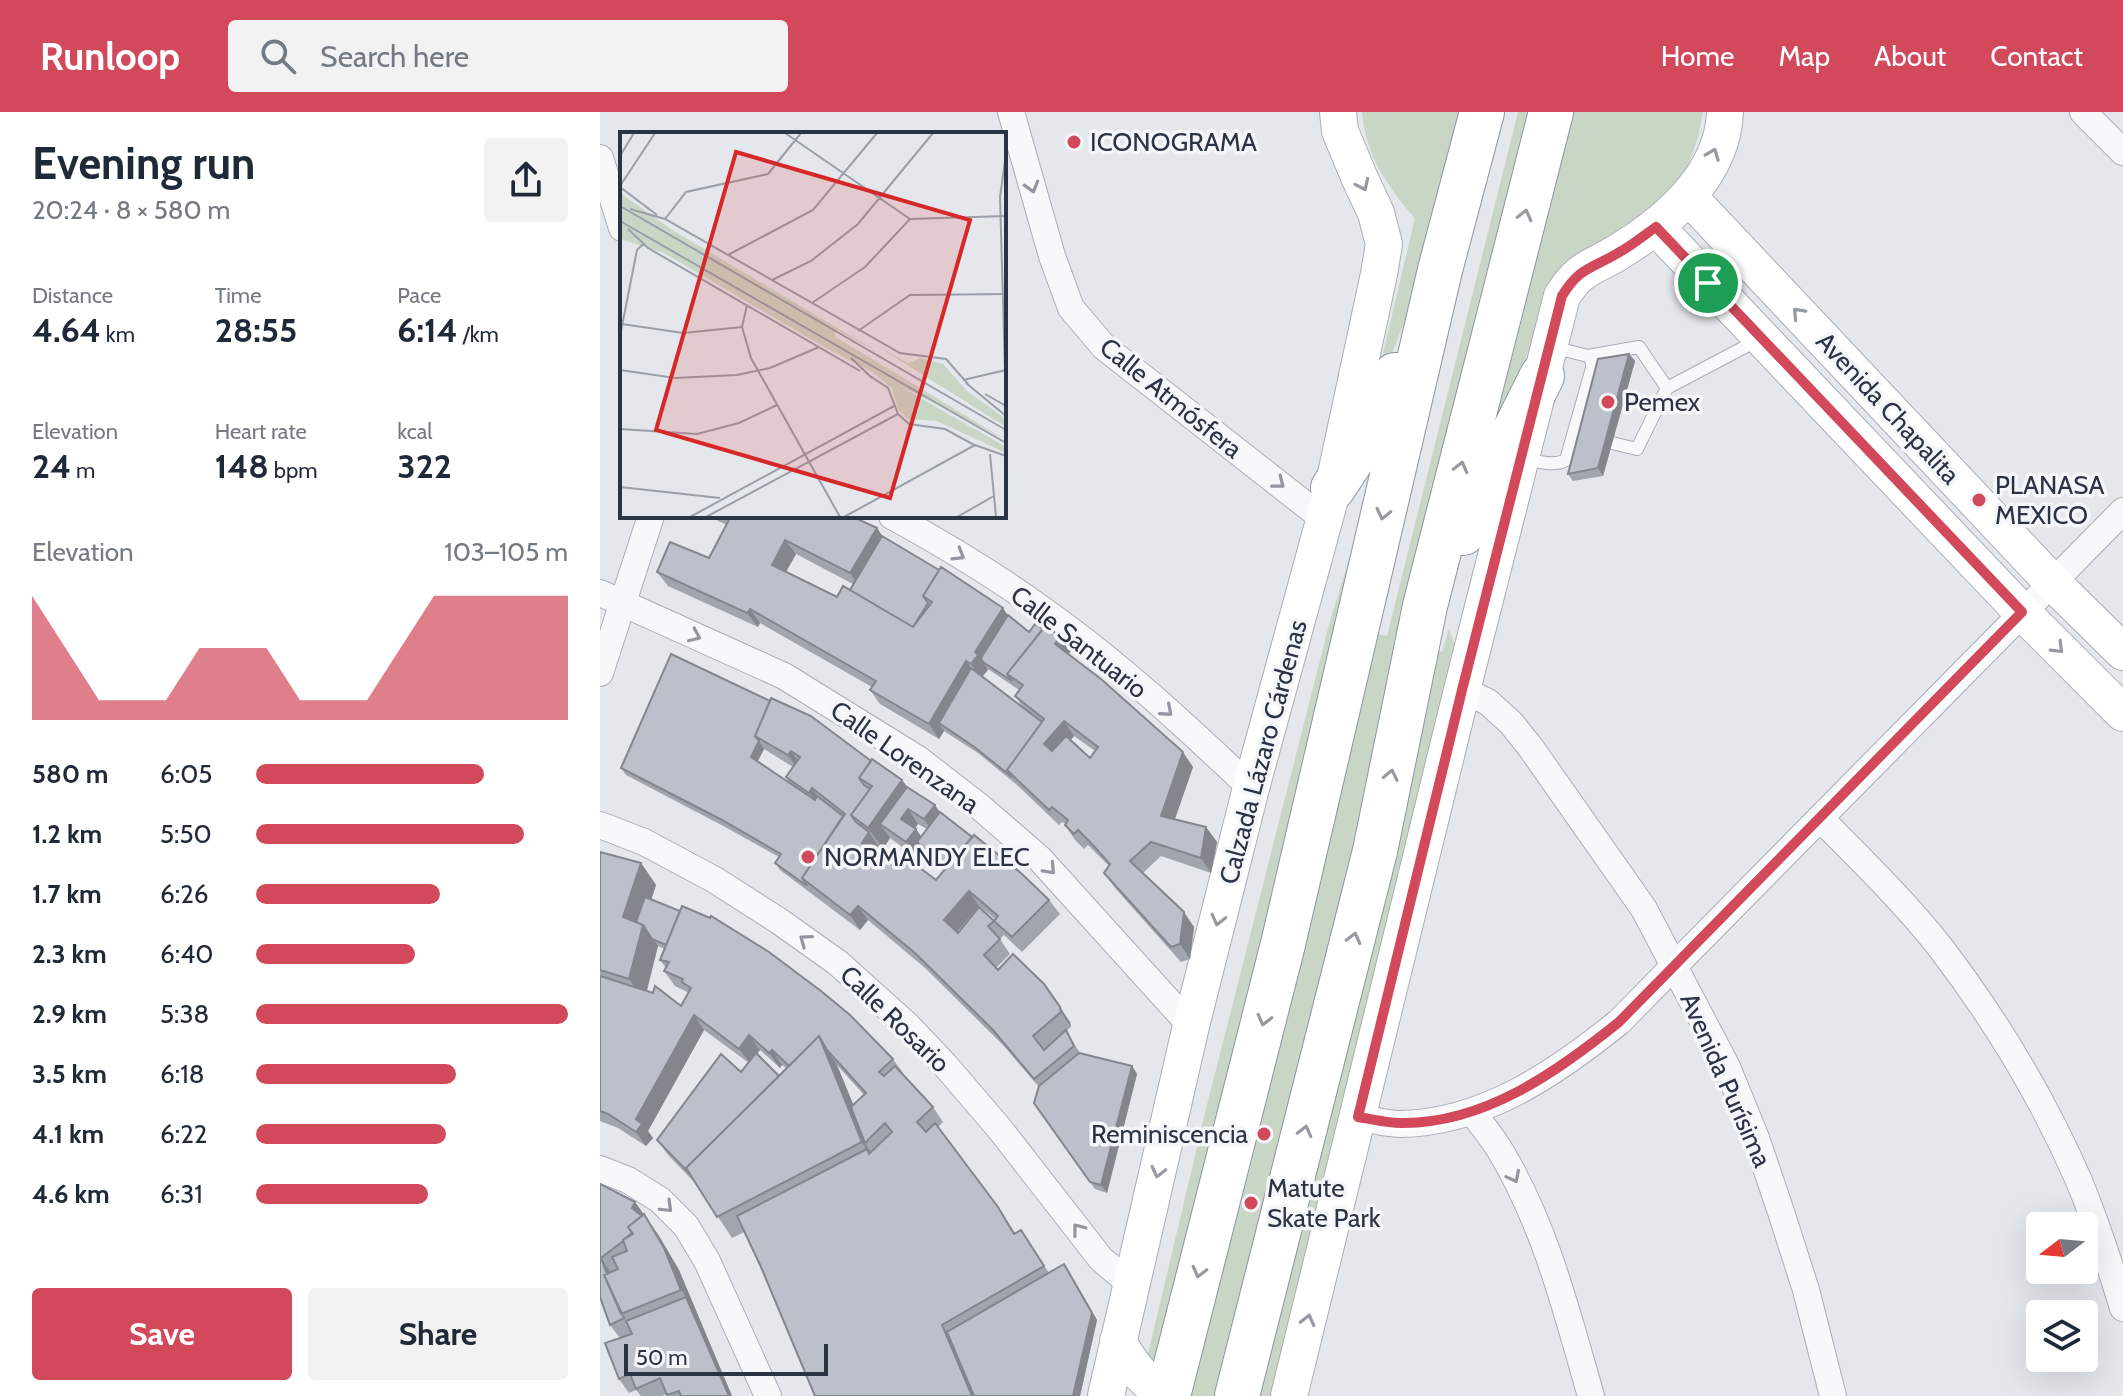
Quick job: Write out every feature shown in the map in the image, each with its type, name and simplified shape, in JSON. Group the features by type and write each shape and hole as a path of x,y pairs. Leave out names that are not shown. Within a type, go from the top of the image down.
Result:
{"highway":[{"path":"1167,1396 1283,944 1440,270 1482,112"},
{"path":"1237,1396 1375,851 1425,606 1551,112"},
{"path":"1329,504 1370,432 1440,270"},
{"path":"1425,606 1545,361"}],"street":[{"name":"Calle Atmósfera","path":"1011,112 1052,256 1071,308 1104,347 1329,504"},
{"name":"Calzada Lázaro Cárdenas","path":"1106,1396 1191,1026 1251,788 1329,504 1379,274 1384,244 1376,213 1340,131 1338,112"},
{"path":"1283,1389 1358,1117 1562,296 1572,280 1586,268 1617,253 1656,227 1688,196 1712,163 1725,122 1725,112"},
{"path":"2083,112 2123,152"},
{"path":"600,158 620,222"},
{"name":"Avenida Chapalita","path":"1688,196 2052,582 2123,652"},
{"name":"Avenida Chapalita","path":"1656,227 2022,612 2123,713"},
{"path":"1358,1117 1400,1124 1472,1112 1544,1077 1619,1022 2123,511"},
{"path":"600,673 612,598 650,518"},
{"name":"Calle Santuario","path":"895,518 990,574 1049,614 1151,697 1251,788"},
{"name":"Calle Lorenzana","path":"612,598 784,676 918,759 1039,858 1191,1026"},
{"name":"Avenida Purísima","path":"1462,690 1488,702 1511,723 1531,748 1644,909 1674,965 1727,1067 1756,1138 1806,1290 1833,1396"},
{"path":"1820,818 1908,908 1940,947 1992,1021 2054,1130 2079,1182 2123,1308"},
{"name":"Calle Rosario","path":"600,825 644,842 715,880 838,963 908,1026 945,1065 999,1128 1101,1259 1132,1285"},
{"path":"1472,1112 1500,1150 1535,1222 1554,1273 1591,1396"},
{"path":"600,1169 628,1180 660,1200 686,1226 707,1261 768,1396"},
{"path":"1118,1341 1130,1364 1148,1383 1167,1396"}],"lane":[{"path":"1612,443 1637,449 1667,388 1761,338"},
{"path":"1545,361 1639,347 1667,388"},
{"path":"1521,459 1561,463 1568,455 1579,436 1592,368 1588,356"}],"green space":[{"path":"1362,112 1469,112 1433,247 1368,416 1415,218 1396,195 1373,156"},
{"path":"1518,112 1536,112 1405,641 1442,652 1449,629 1459,656 1270,1396 1138,1396 1207,1105 1330,621 1408,369 1348,626 1387,636"},
{"path":"1571,112 1703,112 1688,166 1665,204 1566,263 1490,442"}],"building":[{"name":"Pemex","path":"1629,354 1598,468 1568,474 1598,359"},
{"path":"730,518 855,518 877,528 850,573 785,540 772,565 837,597 843,586 913,627 932,602 923,596 941,567 1003,608 975,652 978,655 971,664 966,661 929,724 870,690 876,681 750,609 747,613 657,572 670,542 709,558"},
{"path":"882,536 939,570 923,596 928,603 913,627 850,590"},
{"path":"1008,615 1029,632 1035,624 1043,629 1007,674 1012,681 981,658"},
{"path":"1045,626 1060,636 1055,644 1101,679 1183,752 1161,816 1206,827 1201,858 1151,842 1130,861 1184,912 1180,944 1171,947 1104,873 1110,864 1091,843 1078,830 1074,834 1065,825 1068,820 1052,807 1049,810 1007,770 1044,719 1015,696 1023,685 1007,674","holes":["1064,721 1098,747 1090,758 1066,736 1052,751 1044,744"]},
{"path":"671,654 770,701 755,736 759,741 751,757 815,800 817,796 843,816 802,878 807,886 775,863 781,854 621,768"},
{"path":"971,668 1042,722 1007,770 1012,777 939,723"},
{"path":"771,698 811,716 871,761 859,778 870,789 851,815 869,832 862,843 893,866 903,855 936,880 974,835 1049,900 1012,937 994,921 988,926 1000,939 984,955 998,970 1013,954 1044,984 1060,1007 1061,1012 1033,1036 1044,1050 1066,1030 1074,1046 1034,1079 993,1030 915,953 858,906 850,915 802,878 845,814 812,788 809,793 786,777 800,757 791,751 788,755 755,736","holes":["969,891 998,916 994,921 979,907 958,933 944,920"]},
{"path":"872,759 902,780 868,828 851,815 872,786 859,778"},
{"path":"907,787 935,805 924,819 908,809 901,819 916,829 906,842 880,824"},
{"path":"940,812 972,837 945,869 917,842"},
{"path":"600,852 641,863 623,917 643,925 629,979 600,970"},
{"path":"645,897 680,911 666,945 652,939 643,925 636,922"},
{"path":"682,906 711,916 769,952 850,1015 893,1059 879,1072 884,1076 895,1066 933,1107 917,1122 926,1132 935,1123 998,1207 1014,1234 1021,1230 1044,1266 942,1325 972,1396 815,1396 737,1216 867,1149 869,1154 892,1132 885,1123 865,1143 851,1107 866,1093 827,1050 819,1036 789,1066 749,1035 739,1049 694,1015 636,1119 642,1124 636,1132 600,1111 600,976 653,993 655,986 681,1006 691,988 682,982 683,979 664,971 669,962 660,960"},
{"path":"819,1036 862,1142 717,1217 686,1168"},
{"path":"756,1053 779,1076 686,1168 690,1174 657,1140 721,1054 741,1072"},
{"path":"1079,1053 1132,1066 1101,1185 1090,1182 1034,1103 1039,1086"},
{"path":"600,1184 635,1202 632,1208 642,1216 628,1227 632,1233 601,1258 607,1274 604,1275 624,1318 610,1325 600,1297"},
{"path":"644,1214 664,1248 681,1290 621,1314 604,1275 618,1269 612,1257 627,1251 623,1240 633,1234 628,1227"},
{"path":"1064,1264 1092,1313 1073,1396 974,1396 947,1332"},
{"path":"686,1297 729,1396 681,1396 679,1391 667,1395 660,1378 636,1389 630,1374 619,1379 605,1343 632,1334 626,1321"}],"place":[{"name":"ICONOGRAMA","path":"1074,142"},
{"name":"Pemex","path":"1608,402"},
{"name":"PLANASA MEXICO","path":"1979,500"},
{"name":"NORMANDY ELEC","path":"808,857"},
{"name":"Reminiscencia","path":"1264,1134"},
{"name":"Matute Skate Park","path":"1251,1203"}],"route":[{"path":"1656,227 1708,283 2022,612 1619,1022 1581,1052 1544,1077 1472,1112 1400,1124 1358,1117 1562,296 1572,280 1586,268 1617,253 1656,227"}]}
